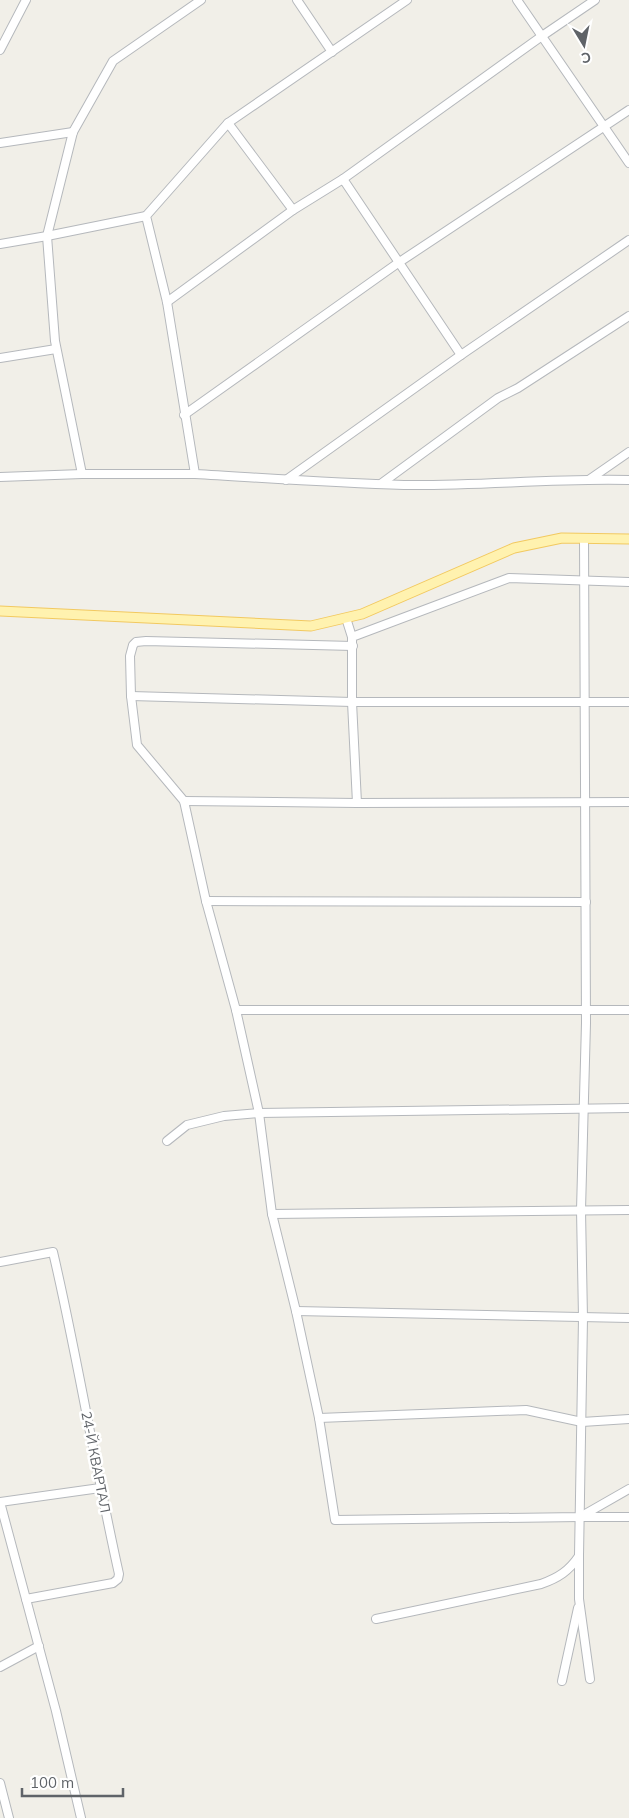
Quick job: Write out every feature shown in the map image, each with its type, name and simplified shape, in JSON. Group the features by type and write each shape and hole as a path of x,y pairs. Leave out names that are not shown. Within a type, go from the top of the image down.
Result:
{"main road":[{"path":"0,611 311,626 362,614 514,548 562,538 629,538"}],"street":[{"path":"0,50 26,0"},
{"path":"82,474 56,349 48,236 73,132 113,61 201,0"},
{"path":"297,0 332,52"},
{"path":"0,244 146,216 228,123 407,0"},
{"path":"517,0 629,163"},
{"path":"167,302 293,210 343,179 595,0"},
{"path":"184,415 398,263 629,110"},
{"path":"228,123 293,210"},
{"path":"0,143 73,132"},
{"path":"343,179 461,355"},
{"path":"146,216 167,302 195,474"},
{"path":"286,480 461,355 629,240"},
{"path":"382,483 498,398 518,388 629,316"},
{"path":"0,358 56,349"},
{"path":"590,479 629,452"},
{"path":"0,477 82,474 195,474 286,480 484,484 590,479 629,480"},
{"path":"584,538 586,1011 581,1210 583,1318 579,1599 590,1680"},
{"path":"352,637 508,578 629,582"},
{"path":"346,618 353,646 352,702 357,803"},
{"path":"353,646 136,642 133,645 130,656 131,696 136,745 184,801 206,901 236,1010 259,1113 272,1214 296,1311 319,1418 335,1520 629,1517"},
{"path":"131,696 352,702 629,702"},
{"path":"184,801 357,803 629,802"},
{"path":"206,901 586,902"},
{"path":"236,1010 629,1010"},
{"path":"167,1141 187,1125 224,1116 259,1113 629,1108"},
{"path":"272,1214 629,1210"},
{"name":"24-Й КВАРТАЛ","path":"0,1262 53,1252 119,1574 118,1579 114,1583 26,1599"},
{"path":"296,1311 629,1318"},
{"path":"319,1418 526,1410 582,1422 629,1419"},
{"path":"81,1818 56,1711 0,1502 100,1488"},
{"path":"580,1517 629,1489"},
{"path":"376,1619 541,1584 558,1578 571,1568 579,1556"},
{"path":"562,1681 579,1599"},
{"path":"0,1667 39,1646"},
{"path":"0,1783 9,1818"}]}
